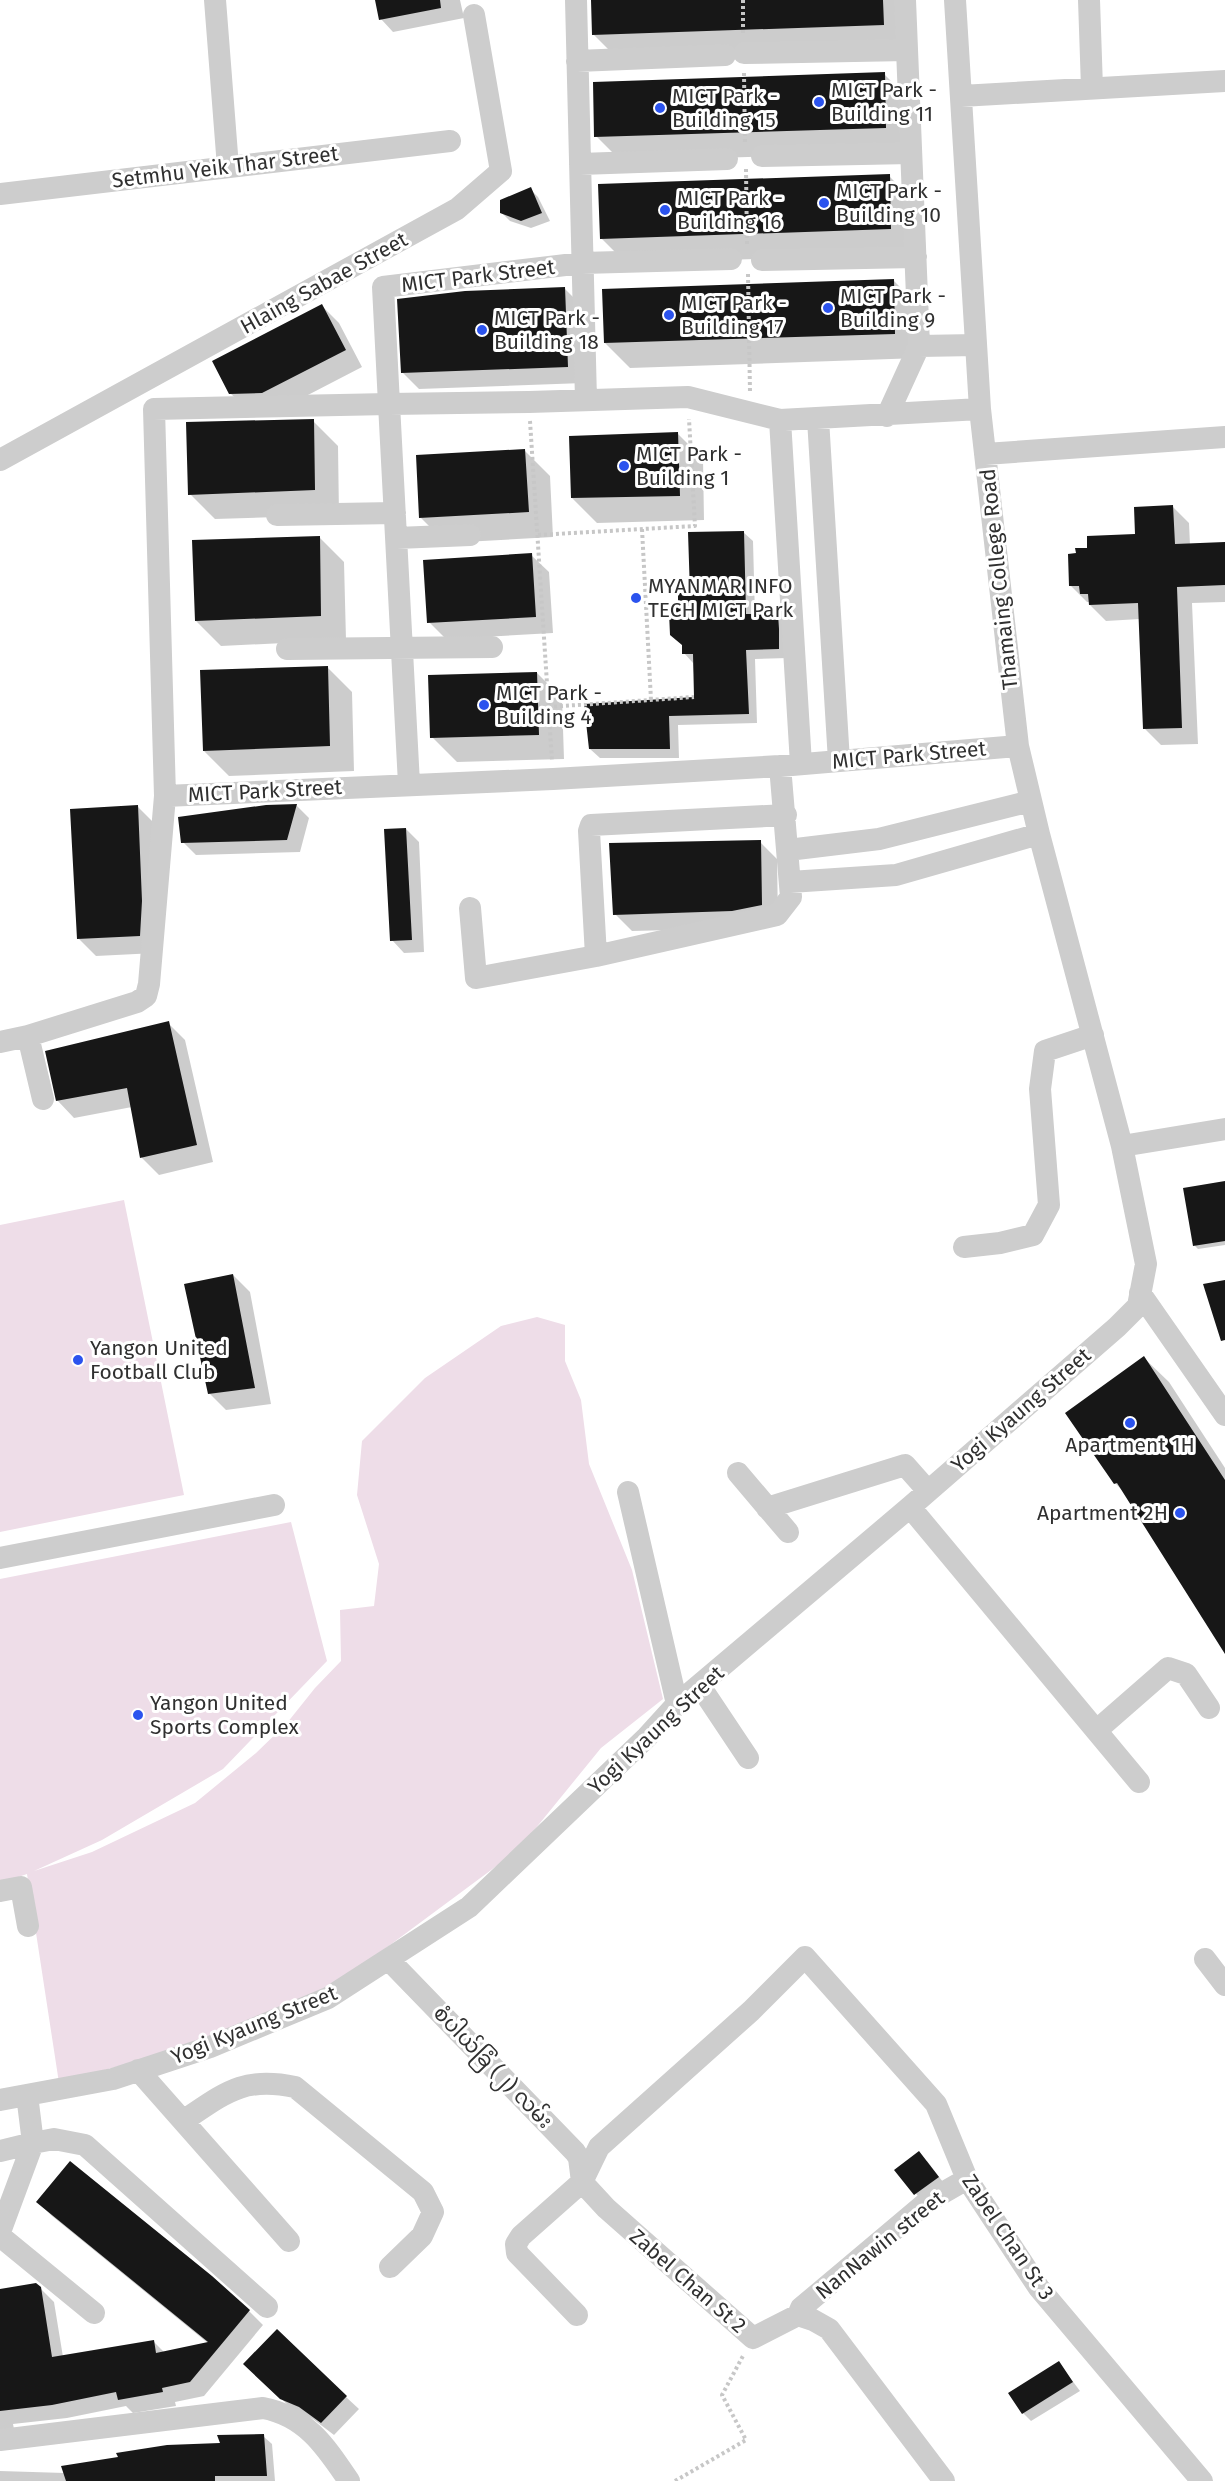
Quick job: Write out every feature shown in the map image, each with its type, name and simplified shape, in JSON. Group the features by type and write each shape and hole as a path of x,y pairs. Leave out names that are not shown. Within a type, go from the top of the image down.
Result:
{"street":[{"path":"215,0 228,167"},
{"name":"MICT Park Street","path":"576,0 586,400"},
{"path":"887,416 919,346 905,0"},
{"name":"Thamaing College Road","path":"955,0 980,409 1018,746 1039,834 1122,1146"},
{"path":"1089,0 1092,88"},
{"name":"Hlaing Sabae Street","path":"0,460 457,209 501,171 474,15"},
{"path":"577,61 907,50"},
{"path":"961,96 1225,81"},
{"name":"Setmhu Yeik Thar Street","path":"0,194 450,141"},
{"path":"580,164 745,155 911,153"},
{"name":"MICT Park Street","path":"409,784 383,287 582,263 747,258 915,257"},
{"path":"919,346 976,345"},
{"path":"165,796 154,409 688,397 780,420 887,416 980,409"},
{"path":"818,419 839,761"},
{"name":"MICT Park Street","path":"780,420 791,765"},
{"path":"985,454 1225,438"},
{"path":"277,515 395,513"},
{"path":"397,538 470,536"},
{"path":"287,649 492,647"},
{"name":"MICT Park Street","path":"28,1036 137,1002 146,996 149,984 165,796 553,779 791,765 1018,746"},
{"path":"470,908 476,978 596,956 777,915 790,897 786,815 791,765"},
{"path":"788,850 879,839 1031,801"},
{"path":"596,956 589,831 591,825 786,815"},
{"path":"790,882 896,875 1039,834"},
{"path":"879,839 880,876"},
{"path":"964,1247 1000,1243 1033,1235 1049,1205 1041,1089 1045,1051 1093,1035"},
{"path":"0,1042 28,1036 43,1099"},
{"path":"1122,1146 1225,1129"},
{"name":"Yogi Kyaung Street","path":"0,2100 113,2079 210,2047 328,1998 469,1907 647,1737 677,1704 910,1507 1118,1327 1138,1306 1146,1264 1122,1146"},
{"path":"1140,1293 1224,1411"},
{"path":"767,1508 856,1482 904,1464 928,1491"},
{"path":"738,1473 788,1532"},
{"path":"628,1492 677,1704"},
{"path":"0,1558 274,1505"},
{"path":"910,1507 1139,1782"},
{"path":"1097,1730 1168,1668 1186,1674 1209,1708"},
{"path":"700,1686 748,1758"},
{"path":"0,1891 21,1887 28,1926"},
{"name":"Zabel Chan St 3","path":"582,2182 599,2147 751,2011 805,1957 936,2104 967,2179 1039,2288 1202,2481"},
{"path":"1205,1959 1225,1985"},
{"name":"စံပါယ်ခြံ (၂) လမ်း","path":"389,1960 575,2152 579,2158 582,2182"},
{"path":"138,2070 289,2241"},
{"path":"183,2121 229,2090 270,2082 295,2087 423,2192 433,2212 422,2236 390,2267"},
{"path":"27,2095 33,2143 0,2234 94,2313"},
{"path":"0,2151 54,2139 85,2145 267,2307"},
{"name":"NanNawin street","path":"798,2315 801,2308 927,2202 967,2179"},
{"path":"577,2315 517,2253 516,2244 521,2236 582,2182"},
{"name":"Zabel Chan St 2","path":"582,2182 606,2208 753,2338 798,2315"},
{"path":"798,2315 829,2329 944,2481"},
{"path":"0,2440 263,2408 279,2411 298,2420 328,2450 349,2481"}],"path":[{"path":"743,0 734,54 745,155 750,414"},
{"path":"538,535 695,526 688,397"},
{"path":"529,402 553,779"},
{"path":"642,529 651,700"},
{"path":"548,707 694,697"},
{"path":"675,2481 746,2440 722,2395 753,2338"}],"shaded area":[{"name":"Yangon United Football Club","path":"124,1200 184,1495 0,1532 0,1225"},
{"path":"537,1317 565,1325 565,1361 581,1400 589,1464 632,1570 663,1699 601,1748 518,1850 328,1991 186,2047 59,2083 27,1874 0,1883 0,1579 291,1522 327,1661 223,1769 102,1840 34,1871 92,1852 195,1803 256,1753 287,1723 315,1688 341,1661 340,1610 374,1606 379,1564 357,1495 362,1441 425,1378 501,1326"}],"building":[{"path":"375,0 440,0 441,8 379,20"},
{"path":"591,0 883,0 884,25 592,35"},
{"path":"885,72 886,128 594,137 593,82"},
{"path":"890,174 891,229 600,239 598,184"},
{"path":"531,187 542,213 521,221 500,213 500,200"},
{"path":"894,279 895,334 604,343 602,289"},
{"name":"MICT Park - Building 18","path":"565,287 568,367 401,373 397,299 465,291"},
{"path":"322,304 346,350 262,393 229,394 212,361"},
{"path":"314,419 315,490 188,495 186,422"},
{"name":"MICT Park - Building 1","path":"678,432 680,496 571,498 569,436"},
{"path":"525,449 529,512 419,518 416,455"},
{"path":"1173,505 1175,544 1225,542 1225,585 1177,587 1182,728 1143,729 1138,603 1089,605 1088,594 1080,594 1079,586 1069,586 1068,554 1076,553 1075,548 1087,548 1087,536 1135,534 1134,507"},
{"path":"744,531 746,614 778,614 779,629 779,649 746,650 749,714 669,716 670,749 589,749 584,704 694,697 693,654 682,654 682,645 670,635 669,612 678,603 678,593 690,593 688,532"},
{"path":"320,536 321,616 195,621 192,540"},
{"path":"532,553 536,617 427,623 423,560"},
{"path":"328,666 330,746 203,751 200,670"},
{"name":"MICT Park - Building 4","path":"537,672 539,735 430,738 428,675"},
{"path":"297,804 287,840 181,843 178,817 266,805"},
{"path":"138,805 142,901 140,936 77,939 70,809"},
{"path":"406,828 412,940 390,941 384,829"},
{"path":"761,840 762,905 732,911 613,915 609,843"},
{"path":"169,1021 197,1145 140,1158 127,1088 56,1101 45,1051"},
{"path":"1225,1181 1225,1241 1193,1246 1183,1188"},
{"path":"233,1274 255,1388 208,1394 184,1284"},
{"path":"1225,1280 1225,1340 1221,1341 1203,1284"},
{"path":"1144,1356 1225,1480 1225,1654 1117,1483 1114,1484 1065,1413"},
{"path":"919,2151 939,2177 914,2195 894,2170"},
{"path":"70,2161 212,2276 250,2310 190,2382 162,2388 163,2392 118,2400 116,2392 52,2405 0,2411 0,2289 36,2283 41,2287 52,2357 154,2340 156,2353 208,2342 36,2202"},
{"path":"277,2329 347,2396 321,2423 299,2407 280,2399 243,2364"},
{"path":"1059,2361 1073,2382 1022,2414 1008,2393"},
{"path":"264,2434 267,2476 215,2476 215,2481 66,2481 61,2466 118,2457 116,2453 167,2445 220,2443 217,2435"}],"place":[{"name":"MICT Park - Building 11","path":"819,102"},
{"name":"MICT Park - Building 15","path":"660,108"},
{"name":"MICT Park - Building 10","path":"824,203"},
{"name":"MICT Park - Building 16","path":"665,210"},
{"name":"MICT Park - Building 9","path":"828,308"},
{"name":"MICT Park - Building 17","path":"669,315"},
{"name":"MICT Park - Building 18","path":"482,330"},
{"name":"MICT Park - Building 1","path":"624,466"},
{"name":"MYANMAR INFO TECH MICT Park","path":"636,598"},
{"name":"MICT Park - Building 4","path":"484,705"},
{"name":"Yangon United Football Club","path":"78,1360"},
{"name":"Apartment 1H","path":"1130,1423"},
{"name":"Apartment 2H","path":"1180,1513"},
{"name":"Yangon United Sports Complex","path":"138,1715"}]}
